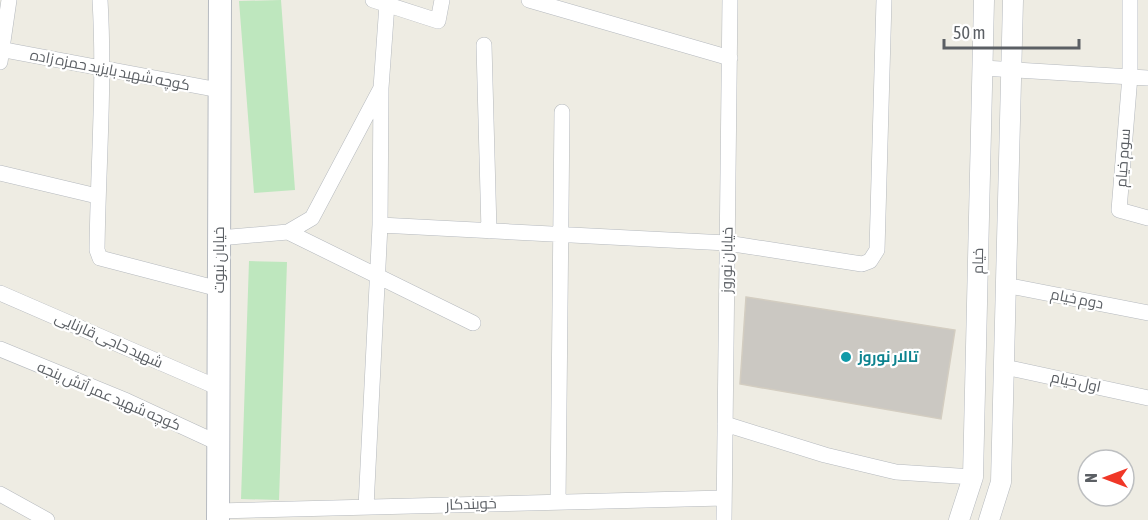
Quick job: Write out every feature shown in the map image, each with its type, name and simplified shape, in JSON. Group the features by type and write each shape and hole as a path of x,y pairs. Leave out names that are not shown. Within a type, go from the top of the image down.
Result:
{"main road":[{"name":"خیابان نبوت","path":"218,515 220,0"}],"street":[{"path":"1,53 9,0"},
{"path":"100,0 104,68 98,196 97,250 100,258 219,289"},
{"path":"366,507 380,225 380,2 438,21 442,0"},
{"path":"529,0 545,2 730,58"},
{"name":"خیابان نوروز","path":"724,520 730,0"},
{"path":"380,225 727,243 851,263 870,261 877,250 884,0"},
{"name":"خیام","path":"959,520 973,477 984,0"},
{"name":"خیام","path":"989,520 1001,482 1012,0"},
{"path":"1130,0 1130,76"},
{"path":"484,45 489,231"},
{"name":"کوچه شهید بایزید حمزه زاده","path":"1,53 104,68 219,90"},
{"path":"983,68 1148,78"},
{"name":"سوم خیام","path":"1130,76 1119,210 1148,218"},
{"path":"219,238 288,232 312,218 381,88"},
{"path":"558,502 562,112"},
{"path":"0,173 98,196"},
{"path":"288,232 473,323"},
{"name":"دوم خیام","path":"1005,285 1148,310"},
{"name":"شهید حاجی قارنایی","path":"0,293 219,388"},
{"name":"کوچه شهید عمر آتش پنجه","path":"0,349 127,401 218,443"},
{"name":"اول خیام","path":"1005,366 1148,398"},
{"path":"725,424 825,455 896,472 973,477"},
{"path":"0,494 47,520"},
{"name":"خویندکار","path":"218,515 366,507 724,498"}],"green space":[{"path":"281,0 295,190 254,193 239,1"},
{"path":"249,261 287,262 279,500 241,499"}],"building":[{"name":"تالار نوروز","path":"746,297 955,330 941,419 740,384"}],"place":[{"name":"تالار نوروز","path":"846,357"}]}
